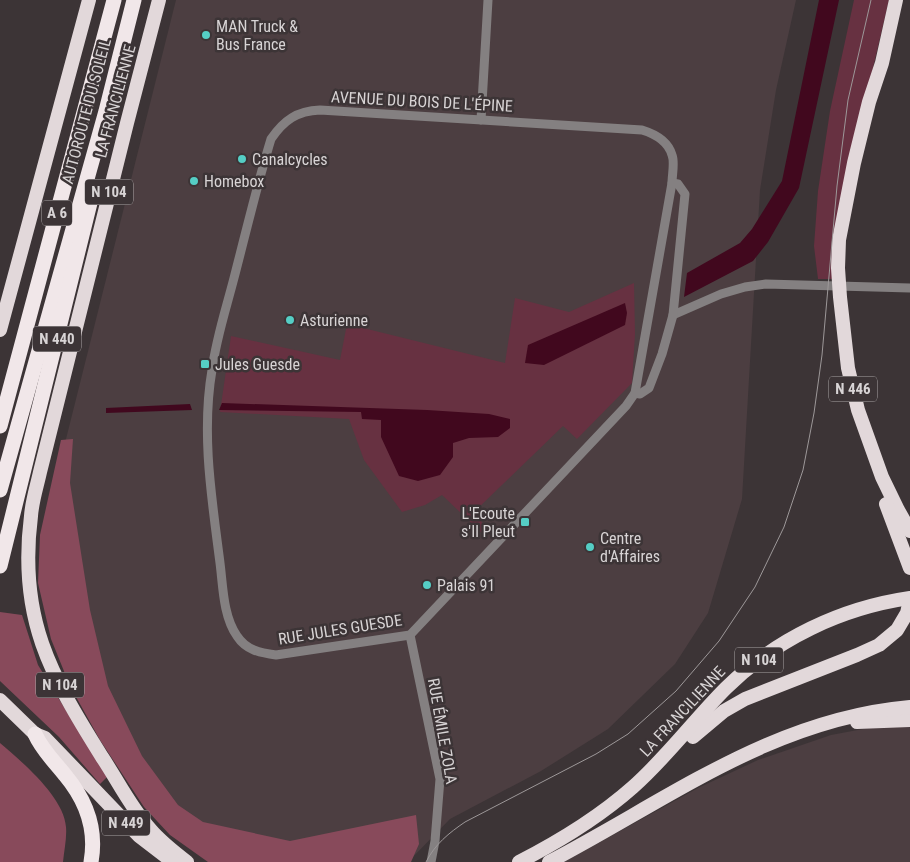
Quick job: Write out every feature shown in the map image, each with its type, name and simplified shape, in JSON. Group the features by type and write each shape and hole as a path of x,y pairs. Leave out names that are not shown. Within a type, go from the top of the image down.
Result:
{"highway":[{"path":"0,330 89,0"},
{"name":"AUTOROUTE DU SOLEIL","path":"0,426 114,0"},
{"name":"AUTOROUTE DU SOLEIL","path":"0,490 106,110 134,0"},
{"name":"LA FRANCILIENNE","path":"160,0 127,123 40,472 31,514 27,567 32,606 41,644 72,708 138,813 161,840 187,862"},
{"name":"N 446","path":"896,0 882,63 869,102 854,164 839,240 838,268 848,368 858,410 882,476 910,531"},
{"name":"N 440","path":"0,566 104,145 106,110"},
{"path":"882,476 882,493 910,568"},
{"path":"665,757 679,751 706,724 745,699 879,645 897,630 907,613 910,599"},
{"name":"LA FRANCILIENNE","path":"520,862 588,823 633,787 665,757 726,688 747,669 767,655 808,629 830,619 881,602 910,599"},
{"name":"N 449","path":"0,700 35,734 45,738 139,836 173,862"},
{"path":"550,862 661,798 720,766 771,742 820,724 882,709 910,707"},
{"path":"820,724 836,727 858,722 910,720"},
{"path":"35,734 40,747 80,795 90,817 93,843 90,862"}],"street":[{"path":"481,120 488,0"},
{"name":"AVENUE DU BOIS DE L'ÉPINE","path":"208,410 211,371 266,154 271,139 278,129 296,115 307,110 642,130 660,138 673,155 672,183 636,393"},
{"path":"672,183 678,184 685,194 673,315 721,294 745,287 766,284 910,288"},
{"name":"RUE JULES GUESDE","path":"208,410 211,492 225,599 230,622 237,636 246,647 261,653 276,655 410,635 565,473 636,393 640,394 649,388 662,354 673,315"},
{"name":"RUE ÉMILE ZOLA","path":"410,635 440,779 431,862"}],"shaded area":[{"path":"176,0 796,0 776,90 760,190 742,499 708,613 675,664 608,729 541,771 450,819 408,862 220,862 115,761 55,483"},
{"path":"819,0 839,0 799,188 768,242 753,261 684,297 687,273 740,243 752,229 782,181"},
{"path":"854,0 889,0 849,170 833,279 818,279 814,246 818,191 830,111"},
{"path":"634,283 635,334 632,383 577,439 563,426 473,513 490,531 485,536 442,495 425,505 402,512 364,460 349,419 220,412 231,336 340,360 347,324 505,363 515,298 569,312"},
{"path":"625,303 627,313 625,325 544,365 525,363 528,345"},
{"path":"222,403 489,414 510,419 510,428 498,437 469,438 453,443 453,457 440,475 418,481 399,476 381,437 381,420 362,419 361,412 219,410"},
{"path":"190,404 192,410 106,413 106,408"},
{"path":"73,439 70,483 90,610 108,686 142,756 178,805 203,822 290,841 416,815 419,844 411,862 208,862 170,835 144,807 100,740 70,686 51,639 38,583 40,535 61,440"},
{"path":"0,612 22,615 38,665 107,777 100,784 59,737 0,681"},
{"path":"879,726 910,726 910,862 564,862 698,788 758,760 831,735"},
{"path":"0,743 41,781 58,804 66,827 63,862 0,862"}],"tram line":[{"path":"426,862 443,839 465,822 596,754 628,734 676,691 719,641 755,587 784,527 803,470 814,413 822,355 837,186 848,100 871,0"}],"place":[{"name":"MAN Truck & Bus France","path":"206,35"},
{"name":"Canalcycles","path":"242,159"},
{"name":"Homebox","path":"194,181"},
{"name":"Asturienne","path":"290,320"},
{"name":"Jules Guesde","path":"205,364"},
{"name":"L'Ecoute s'Il Pleut","path":"525,522"},
{"name":"Centre d'Affaires","path":"590,547"},
{"name":"Palais 91","path":"427,585"}]}
